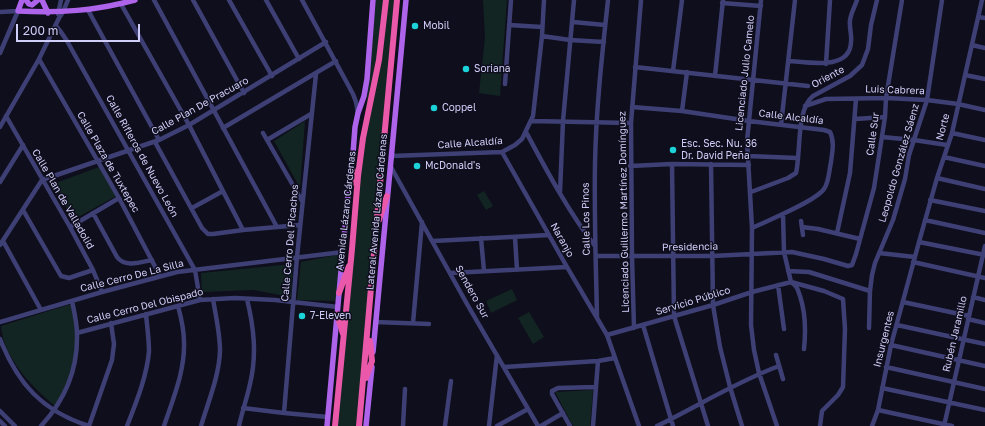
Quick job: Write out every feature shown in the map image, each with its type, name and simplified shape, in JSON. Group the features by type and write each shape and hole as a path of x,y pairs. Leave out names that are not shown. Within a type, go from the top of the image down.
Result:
{"highway":[{"name":"Avenida Lázaro Cárdenas","path":"335,426 361,154 379,60 386,0"},
{"path":"359,426 397,0"},
{"path":"352,167 357,196"},
{"path":"376,229 387,196"},
{"path":"339,293 346,270 350,263"},
{"path":"337,314 344,337"},
{"path":"363,388 372,361 369,325"}],"main road":[{"path":"22,0 18,11 60,14 121,4 135,0"},
{"path":"26,0 29,4 32,4 38,0"},
{"path":"42,0 48,13"},
{"path":"327,426 354,134 367,79 373,0"},
{"name":"Lateral Avenida Lázaro Cárdenas","path":"366,426 406,0"}],"street":[{"path":"0,127 56,26 62,0"},
{"path":"60,14 68,0"},
{"path":"154,0 277,227"},
{"path":"193,0 244,93"},
{"path":"230,0 272,76"},
{"path":"266,0 299,59"},
{"path":"302,0 355,98 358,113"},
{"path":"505,84 511,0"},
{"name":"Calle Alcaldía","path":"391,156 502,152 515,145 522,139 533,116 542,36 544,0"},
{"path":"560,192 563,121 574,0"},
{"name":"Calle Los Pinos","path":"597,317 594,165 596,121 608,0"},
{"name":"Licenciado Guillermo Martínez Domínguez","path":"634,328 630,166 632,107 641,0"},
{"path":"673,70 682,0"},
{"name":"Licenciado Julio Camelo","path":"761,0 747,141 752,228 751,325 759,373 776,426"},
{"path":"781,125 789,61 794,0"},
{"path":"789,61 826,64 841,59 850,48 852,40 850,20 857,0"},
{"name":"Oriente","path":"805,106 810,98 860,69 867,53 872,20 877,0"},
{"name":"Calle Sur","path":"849,266 854,261 874,188 885,117 886,98 902,0"},
{"name":"Leopoldo González Sáenz","path":"869,328 870,291 875,263 893,220 903,188 909,155 927,100 942,0"},
{"name":"Norte","path":"914,260 930,200 952,133 982,0"},
{"path":"715,76 722,1 760,6"},
{"path":"826,64 831,1"},
{"path":"121,4 189,125 243,230"},
{"path":"88,10 205,232 217,234 300,225"},
{"path":"0,12 18,11"},
{"path":"0,53 2,42 18,11"},
{"path":"979,17 985,18"},
{"path":"572,22 605,25"},
{"path":"510,25 542,27"},
{"name":"Calle Rifleros de Nuevo León","path":"56,26 63,34 195,270 200,300"},
{"path":"542,36 570,40 604,42"},
{"name":"Calle Plan De Pracuaro","path":"42,180 157,141 189,125 244,93 326,42"},
{"path":"972,45 985,48"},
{"name":"Calle Plaza de Tuxtepec","path":"39,59 118,198 160,276"},
{"path":"223,128 336,61"},
{"path":"635,67 808,86"},
{"path":"682,111 686,72"},
{"name":"Calle Cerro Del Picachos","path":"284,413 300,225 316,74"},
{"path":"965,75 985,79"},
{"path":"837,233 849,181 856,98"},
{"name":"Luis Cabrera","path":"805,106 826,99 886,98 927,100 958,104 985,110"},
{"path":"751,192 788,178 797,171 797,158 805,106"},
{"name":"Calle Alcaldía","path":"632,107 682,111 828,131 832,136 833,150 825,188 818,196 783,214"},
{"path":"267,140 311,114"},
{"name":"Calle Plan de Valladolid","path":"6,116 70,227 93,270 102,292"},
{"path":"855,119 885,117"},
{"path":"531,121 596,121 631,123"},
{"path":"526,132 560,192 595,246"},
{"path":"263,133 303,202"},
{"path":"952,133 985,140"},
{"path":"882,137 947,145"},
{"path":"0,182 23,145"},
{"name":"Naranjo","path":"502,152 607,335 639,426"},
{"path":"748,156 797,158"},
{"path":"944,157 985,166"},
{"path":"630,166 672,164 749,165"},
{"path":"672,164 674,316 708,426"},
{"path":"711,164 713,305 720,347 742,426"},
{"name":"Sendero Sur","path":"391,167 538,426"},
{"path":"937,178 985,189"},
{"path":"41,310 1,243 42,180"},
{"path":"192,208 224,191"},
{"path":"70,227 118,198"},
{"path":"930,200 985,211"},
{"path":"22,210 61,276 69,278 93,270"},
{"path":"93,213 117,257 122,262 128,263 152,260"},
{"path":"752,228 783,214 784,252 788,271 791,282 797,287 806,320 804,349"},
{"path":"925,220 985,233"},
{"path":"801,221 803,235"},
{"path":"413,323 422,222"},
{"path":"802,227 837,233 860,240"},
{"path":"433,241 549,235"},
{"path":"515,236 517,270"},
{"path":"481,238 484,271"},
{"path":"918,242 984,255"},
{"name":"Rubén Jaramillo","path":"944,425 985,246"},
{"name":"Calle Cerro De La Silla","path":"0,322 160,276 195,270 343,252"},
{"name":"Presidencia","path":"596,256 712,256 784,252 804,254 849,266"},
{"path":"880,253 985,278"},
{"name":"Insurgentes","path":"872,426 878,410 891,345 904,302 914,260"},
{"path":"451,273 567,267"},
{"path":"788,271 809,272 870,291"},
{"path":"791,282 824,291 843,299 846,329 843,387 838,395 822,411 820,426"},
{"name":"Servicio Público","path":"607,335 791,282"},
{"path":"781,284 784,329"},
{"path":"973,297 985,300"},
{"path":"201,426 212,390 220,352 219,333 213,299"},
{"path":"239,426 250,384 254,359 255,340 248,299"},
{"name":"Calle Cerro Del Obispado","path":"77,333 200,300 248,299 338,307"},
{"path":"41,426 54,411 70,381 75,364 77,333 72,301"},
{"path":"904,302 968,317 985,323"},
{"path":"164,426 181,372 184,350 184,341 178,306"},
{"path":"127,426 138,398 147,362 148,340 146,314"},
{"path":"375,322 429,324"},
{"path":"0,339 13,368 22,382 36,396 54,411 89,426 112,360 114,344 111,323"},
{"path":"643,325 674,426"},
{"path":"897,325 985,344"},
{"path":"891,345 985,366"},
{"path":"489,426 497,355"},
{"path":"776,355 783,379"},
{"path":"504,367 598,361 615,358"},
{"path":"593,426 598,361"},
{"path":"657,426 730,387 759,373 779,366"},
{"path":"886,367 985,389"},
{"path":"445,426 451,381"},
{"path":"570,426 552,394 553,390 558,388 596,387"},
{"path":"882,388 985,410"},
{"path":"404,426 405,389"},
{"path":"243,408 328,417"},
{"path":"497,426 528,409"},
{"path":"878,410 952,426"},
{"path":"0,411 15,426"},
{"path":"541,426 563,414"},
{"path":"0,421 5,426"}],"green space":[{"path":"376,0 397,0 360,426 337,426"},
{"path":"483,0 507,0 500,96 479,93 485,38"},
{"path":"305,121 300,188 274,141"},
{"path":"99,167 116,196 73,220 53,184"},
{"path":"484,191 493,206 486,210 477,195"},
{"path":"341,254 336,301 297,300 301,262"},
{"path":"293,264 291,297 253,290 202,292 201,273"},
{"path":"512,289 517,300 491,313 486,301"},
{"path":"71,305 76,333 75,357 69,382 56,405 54,405 28,380 13,360 3,338 1,326"},
{"path":"529,312 544,337 533,344 518,318"},
{"path":"593,390 590,426 573,426 555,392"}],"place":[{"name":"Mobil","path":"415,26"},
{"name":"Soriana","path":"466,69"},
{"name":"Coppel","path":"434,108"},
{"name":"Esc. Sec. Nu. 36 Dr. David Peña","path":"673,150"},
{"name":"McDonald's","path":"417,166"},
{"name":"7-Eleven","path":"302,316"}]}
